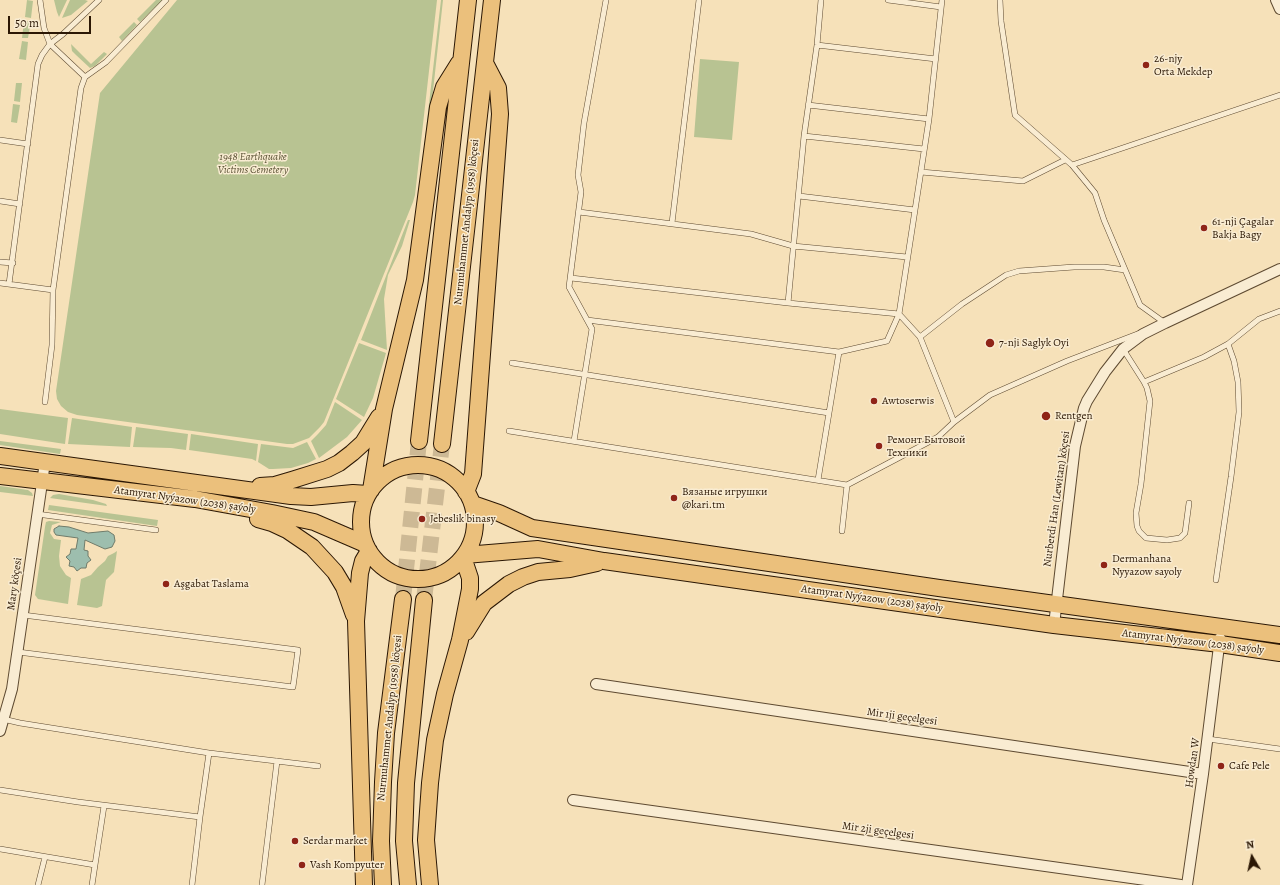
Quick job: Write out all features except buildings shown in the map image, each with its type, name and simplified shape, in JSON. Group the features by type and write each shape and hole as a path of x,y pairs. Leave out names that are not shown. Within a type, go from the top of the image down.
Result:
{"main road":[{"name":"Nurmuhammet Andalyp (1958) köçesi","path":"420,441 468,0"},
{"name":"Nurmuhammet Andalyp (1958) köçesi","path":"442,444 492,0"},
{"path":"461,60 444,86 438,107 415,280 384,409 370,492 363,508 361,520 362,532 367,548 377,562 388,571 414,579 428,578 441,574 453,567 464,556 471,544 474,532 475,520 470,498 500,114 498,88 485,63"},
{"path":"234,489 280,484 310,475 339,463 363,443 384,409"},
{"name":"Atamyrat Nyýazow (2038) şaýoly","path":"0,456 291,496 311,497 353,492 370,492"},
{"path":"370,492 379,481 400,468 424,466 436,468 446,473 456,480 470,498"},
{"name":"Atamyrat Nyýazow (2038) şaýoly","path":"0,476 195,500 272,513 314,522 367,548"},
{"name":"Atamyrat Nyýazow (2038) şaýoly","path":"470,498 532,528 1280,635"},
{"path":"195,500 272,523 301,538 322,557 335,572 344,587 356,621"},
{"path":"364,885 356,621 360,573 367,548"},
{"name":"Atamyrat Nyýazow (2038) şaýoly","path":"464,556 538,549 604,561 1054,624 1280,652"},
{"path":"430,885 426,840 430,783 434,747 444,694 460,640 470,589 470,578 464,556"},
{"path":"460,640 484,603 509,584 538,572 570,569 604,561"},
{"name":"Nurmuhammet Andalyp (1958) köçesi","path":"383,885 381,841 382,782 386,733 403,599"},
{"name":"Nurmuhammet Andalyp (1958) köçesi","path":"408,885 404,841 406,783 424,600"}],"street":[{"path":"1276,0 1280,8"},
{"name":"Nurberdi Han (Lewitan) köçesi","path":"1054,624 1075,446 1084,408 1105,372 1124,349 1143,334 1280,269"},
{"name":"Mary köçesi","path":"0,732 2,718 12,689 45,462"},
{"name":"Howdan W","path":"1187,885 1208,739 1222,626"},
{"name":"Mir 1ji geçelgesi","path":"596,684 1203,774"},
{"name":"Mir 2ji geçelgesi","path":"573,800 1181,885"}],"lane":[{"path":"40,0 44,28 50,44 85,77"},
{"path":"9,284 38,64 50,44 63,34 98,0"},
{"path":"44,402 52,345 53,290 80,88 85,77 106,62 166,0"},
{"path":"574,441 586,375 592,329 569,287 581,192 578,175 584,124 606,0"},
{"path":"672,223 699,0"},
{"path":"788,303 804,136 817,45 821,0"},
{"path":"888,0 941,7"},
{"path":"587,320 839,352 887,341 899,314 929,118 942,0"},
{"path":"1000,0 1001,21 1015,115 1072,165 1095,193 1104,220 1140,305 1165,323"},
{"path":"817,45 936,59"},
{"path":"1072,165 1280,95"},
{"path":"808,105 929,118"},
{"path":"804,136 924,149"},
{"path":"0,140 28,144"},
{"path":"921,172 1023,181 1065,160"},
{"path":"799,196 915,210"},
{"path":"0,201 20,204"},
{"path":"579,212 751,234 794,246 907,257"},
{"path":"0,262 12,263"},
{"path":"920,337 962,304 1006,274 1018,271 1074,267 1104,267 1125,270"},
{"path":"571,278 899,314 920,337 954,422"},
{"path":"0,283 53,290"},
{"path":"1144,382 1204,357 1228,344 1259,319 1280,310"},
{"path":"509,430 847,485 938,437 954,422 990,395 1067,360 1165,323"},
{"path":"1216,580 1239,412 1238,382 1234,361 1228,344"},
{"path":"1124,349 1144,382 1150,401 1141,484 1136,513 1139,531 1146,538 1167,540 1180,538 1185,533 1189,503"},
{"path":"818,480 839,352"},
{"path":"512,363 829,413"},
{"path":"842,531 847,485"},
{"path":"37,514 156,530"},
{"path":"18,652 293,687 298,650 23,615"},
{"path":"2,718 20,723 209,753 318,766"},
{"path":"1208,739 1280,749"},
{"path":"192,885 209,753"},
{"path":"262,885 277,761"},
{"path":"0,790 104,806 200,817"},
{"path":"92,885 104,806"},
{"path":"0,849 95,865"},
{"path":"38,885 45,857"}],"green space":[{"path":"27,0 33,1 31,18 25,17"},
{"path":"54,0 67,0 59,17 57,12"},
{"path":"70,0 88,1 71,15 62,18"},
{"path":"156,0 163,0 140,22 137,19"},
{"name":"1948 Earthquake Victims Cemetery","path":"177,0 437,0 413,202 324,422 309,438 293,444 77,415 68,412 61,406 57,399 56,391 100,93"},
{"path":"441,0 443,0 424,173 421,173"},
{"path":"24,21 31,21 28,38 22,38"},
{"path":"134,22 137,25 122,41 119,37"},
{"path":"22,41 28,42 26,60 19,59"},
{"path":"71,44 91,64 104,52 107,54 95,66 90,68 72,51"},
{"path":"700,59 739,62 732,140 694,137"},
{"path":"16,83 22,83 20,102 14,101"},
{"path":"13,104 20,105 17,123 11,122"},
{"path":"408,220 410,220 402,246 388,275 384,299 387,350 361,340"},
{"path":"359,343 386,353 373,398 364,417 336,399"},
{"path":"335,402 362,420 347,437 319,458 311,441 326,425"},
{"path":"0,409 68,418 65,444 0,434"},
{"path":"72,418 132,427 130,447 68,444"},
{"path":"136,427 188,434 186,450 133,447"},
{"path":"191,434 258,444 256,461 252,459 189,450"},
{"path":"0,441 61,449 60,454 0,445"},
{"path":"307,442 316,459 308,463 291,468 269,469 258,462 261,444 293,448"},
{"path":"0,486 28,490 33,496 0,492"},
{"path":"59,494 93,500 106,504 107,506 50,498 53,495"},
{"path":"49,505 158,520 157,526 48,510"},
{"path":"46,522 61,522 52,525 50,533 54,539 61,540 59,556 60,566 66,575 71,578 68,604 38,599 35,595 45,527"},
{"path":"117,551 114,572 106,580 102,606 97,608 77,605 81,579 91,575 108,556"}],"shaded area":[{"path":"59,526 69,527 88,533 108,531 114,535 115,541 112,547 105,549 85,540 84,550 88,551 88,556 91,560 87,563 86,568 81,568 77,571 74,567 69,566 70,561 66,557 70,554 71,549 76,549 78,538 56,535 54,529"}],"tunnel":[{"path":"403,599 419,441"},
{"path":"424,600 442,444"}],"place":[{"name":"26-njy Orta Mekdep","path":"1146,65"},
{"name":"61-nji Çagalar Bakja Bagy","path":"1204,228"},
{"name":"7-nji Saglyk Oyi","path":"990,343"},
{"name":"Awtoserwis","path":"874,401"},
{"name":"Rentgen","path":"1046,416"},
{"name":"Ремонт Бытовой Техники","path":"879,446"},
{"name":"Вязаные игрушки @kari.tm","path":"674,498"},
{"name":"Jebeslik binasy","path":"422,519"},
{"name":"Dermanhana Nyyazow sayoly","path":"1104,565"},
{"name":"Aşgabat Taslama","path":"166,584"},
{"name":"Cafe Pele","path":"1221,766"},
{"name":"Serdar market","path":"295,841"},
{"name":"Vash Kompyuter","path":"302,865"}]}
